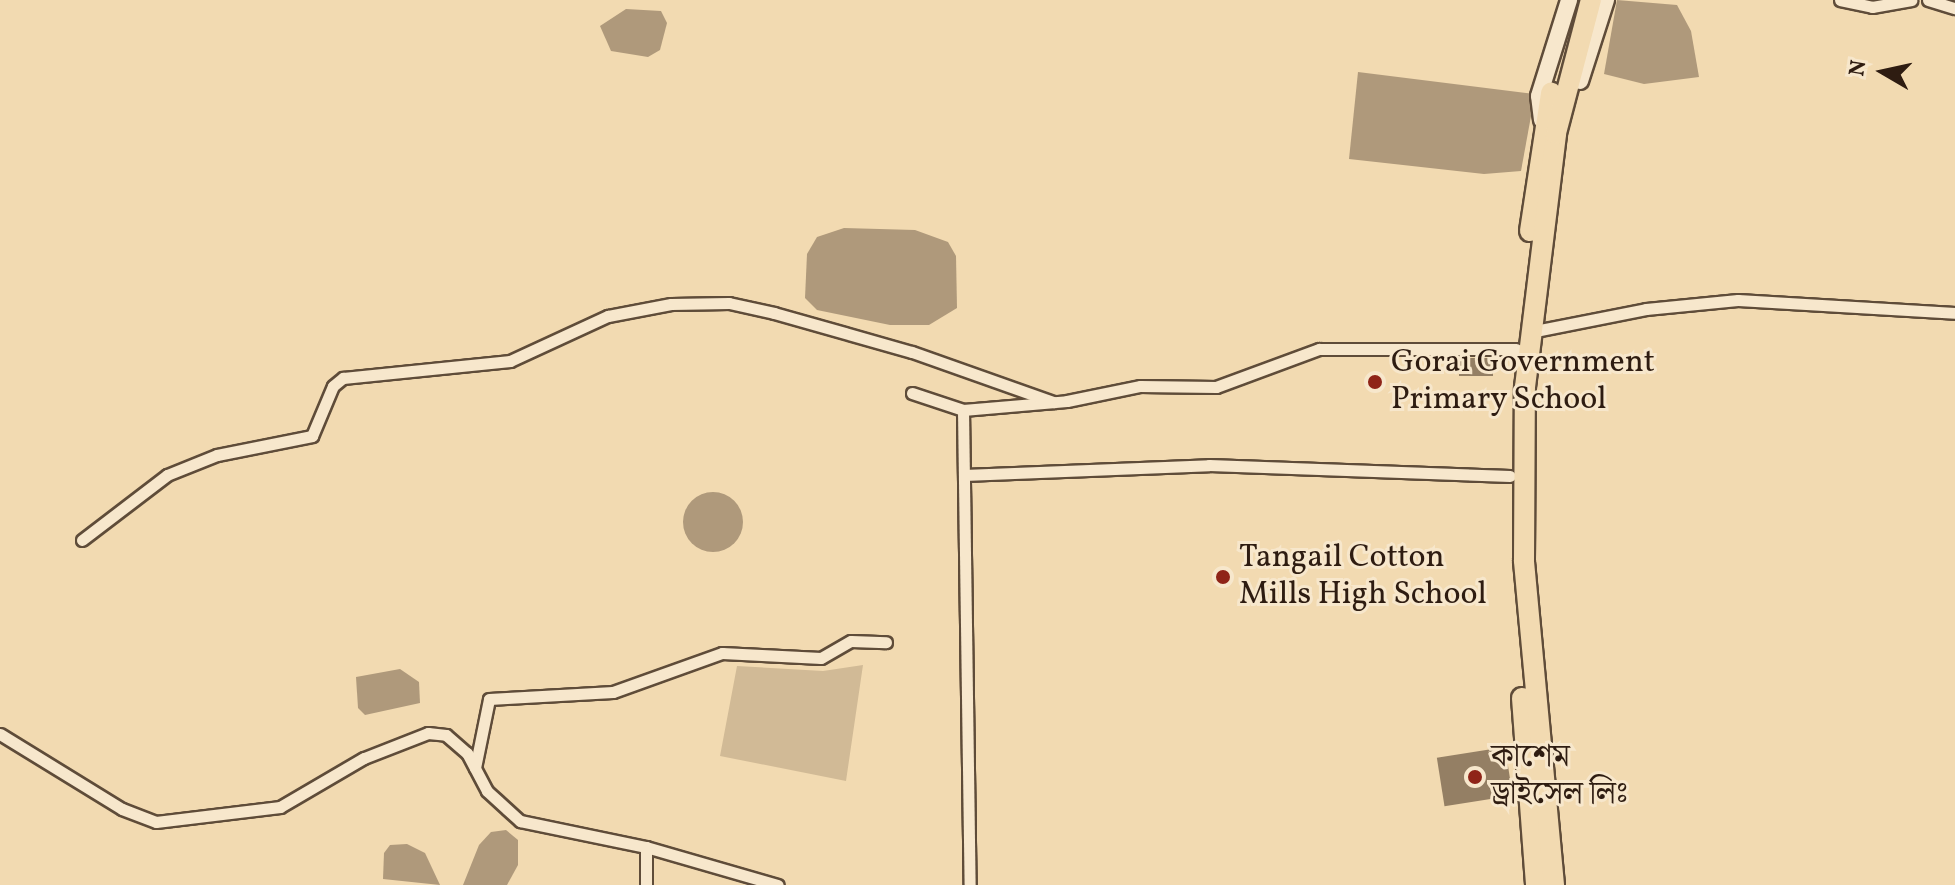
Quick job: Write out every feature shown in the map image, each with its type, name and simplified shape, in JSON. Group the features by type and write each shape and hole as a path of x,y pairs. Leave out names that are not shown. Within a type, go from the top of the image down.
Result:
{"highway":[{"path":"1545,881 1510,476 1516,349 1550,129 1577,0"},
{"path":"1545,881 1524,560 1530,332 1550,129 1591,0"}],"main road":[{"path":"1550,129 1539,96 1569,0"},
{"path":"1550,129 1574,100 1606,0"}],"street":[{"path":"1840,0 1872,7 1911,0"},
{"path":"1928,0 1955,8"},
{"path":"1530,332 1646,309 1738,300 1955,313"},
{"path":"82,540 167,475 217,455 312,436 333,386 343,378 510,361 608,316 671,304 729,303 774,313 912,352 1053,402"},
{"path":"912,393 963,410 1053,402 1140,386 1216,387 1319,349 1516,349"},
{"path":"963,410 970,885"},
{"path":"964,475 1209,465 1510,476"},
{"path":"475,768 489,699 613,692 722,653 821,658 851,641 886,642"},
{"path":"0,734 122,809 156,822 280,807 364,758 428,733 446,735 475,768 487,791 520,821 646,847 778,885"},
{"path":"646,847 646,885"}],"shaded area":[{"path":"1617,0 1677,5 1691,31 1699,77 1644,84 1604,74"},
{"path":"626,9 661,11 667,23 660,50 648,57 611,51 600,26"},
{"path":"1358,72 1535,94 1521,171 1484,174 1349,159"},
{"path":"844,228 915,230 948,242 956,256 957,308 929,325 890,325 817,310 805,298 807,254 817,237"},
{"path":"713,492 724,494 734,501 741,511 741,533 734,543 724,550 713,552 702,550 692,543 685,533 683,522 685,511 692,501 702,494"},
{"path":"863,665 846,781 720,756 737,666 823,671"},
{"path":"400,669 419,682 420,703 365,715 358,708 356,677"},
{"path":"506,830 518,840 518,865 507,885 463,885 479,845 491,832"},
{"path":"407,844 425,853 440,885 383,879 384,853 390,845"}],"building":[{"path":"1459,358 1493,358 1493,376 1459,376"},
{"name":"কাশেম ড্রাইসেল লিঃ","path":"1505,747 1513,795 1445,806 1437,758"}],"place":[{"name":"Gorai Government Primary School","path":"1375,382"},
{"name":"Tangail Cotton Mills High School","path":"1223,577"},
{"name":"কাশেম ড্রাইসেল লিঃ","path":"1475,777"}]}
